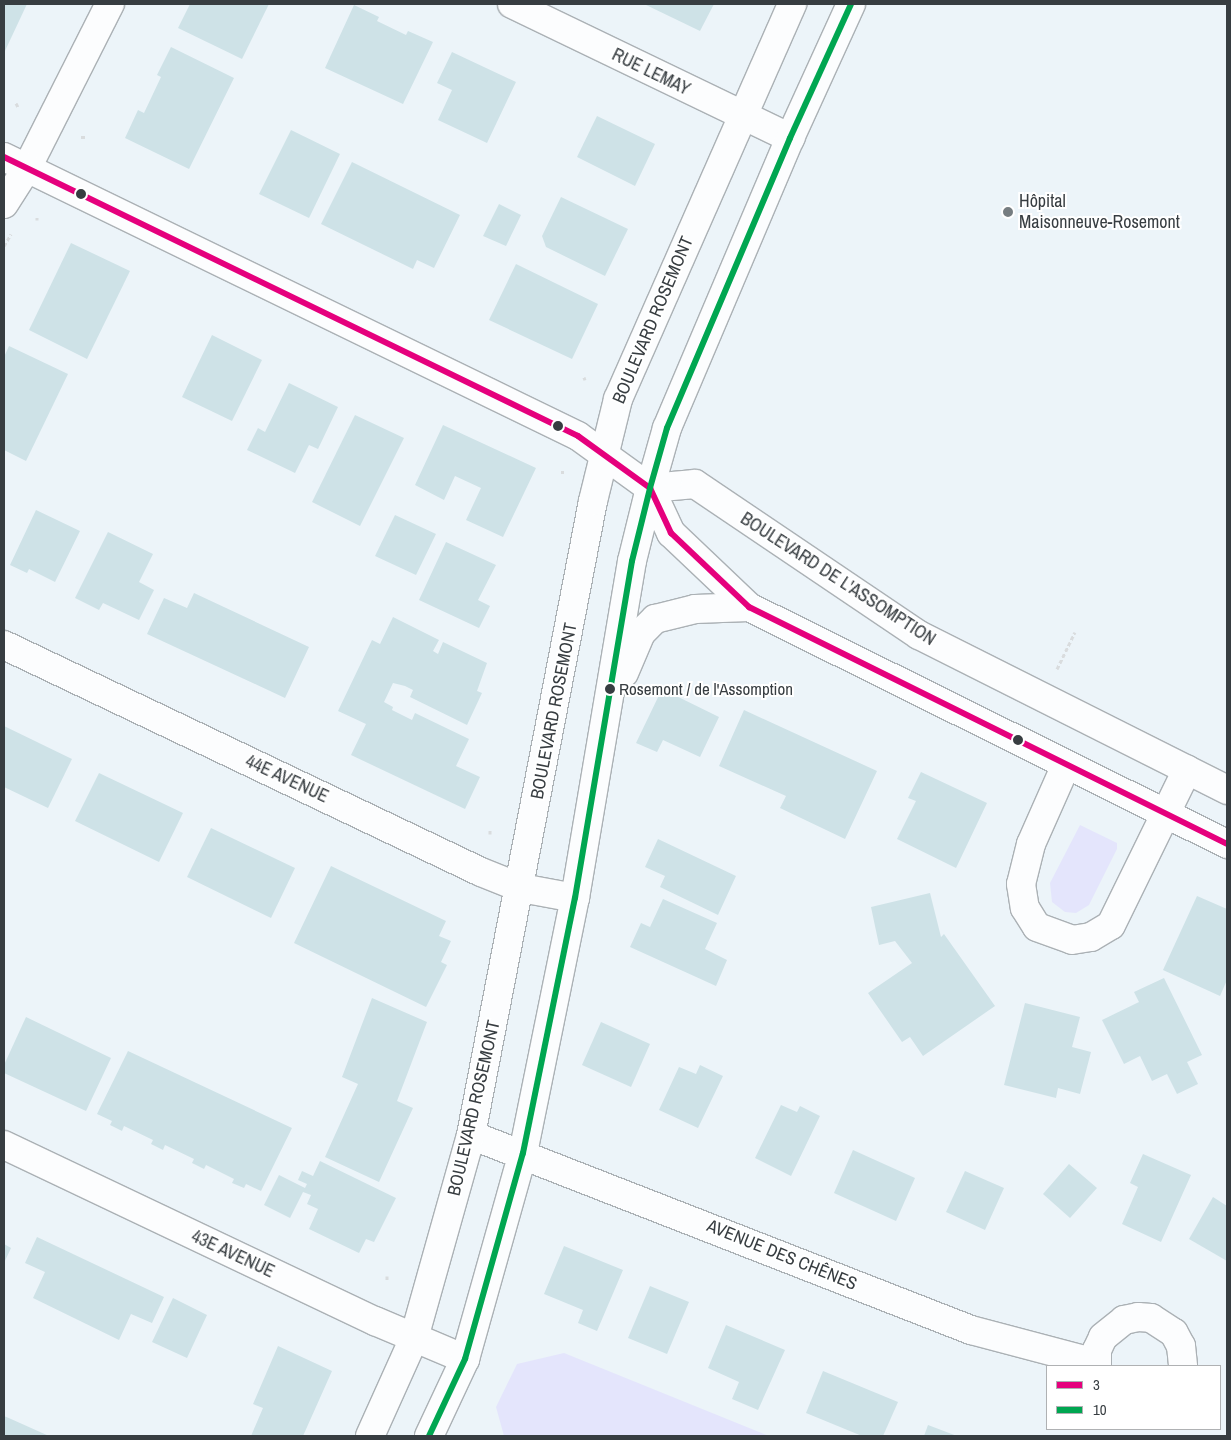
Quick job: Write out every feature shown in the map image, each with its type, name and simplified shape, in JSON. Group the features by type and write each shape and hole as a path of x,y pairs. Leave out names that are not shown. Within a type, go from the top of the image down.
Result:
{"street":[{"path":"4,204 15,162 110,4"},
{"name":"RUE LEMAY","path":"512,4 790,138"},
{"name":"BOULEVARD ROSEMONT","path":"370,1436 414,1338 471,1135 521,888 604,454 624,383 792,4"},
{"path":"429,1436 465,1359 523,1153 575,898 632,561 667,428 790,138 851,4"},
{"path":"15,162 563,428 604,454 650,488 671,532 749,607 1227,844"},
{"name":"BOULEVARD DE L'ASSOMPTION","path":"650,488 695,484 919,635 1227,790"},
{"path":"607,716 641,633 655,619 695,609 749,607"},
{"name":"44E AVENUE","path":"4,644 481,872 521,888 575,898"},
{"path":"1066,765 1031,844 1021,884 1025,908 1037,927 1072,940 1091,938 1110,925 1186,770"},
{"name":"AVENUE DES CHÊNES","path":"471,1135 523,1153 970,1330 1096,1365 1097,1350 1107,1332 1124,1320 1138,1317 1151,1318 1174,1333 1181,1346 1183,1365"},
{"name":"43E AVENUE","path":"4,1145 414,1338 465,1359"}],"path":[{"path":"16,103 18,107"},
{"path":"1054,676 1075,632"}],"shaded area":[{"path":"1080,825 1117,843 1117,849 1089,905 1076,913 1065,912 1052,902 1050,883"},
{"path":"564,1353 769,1436 504,1436 496,1407 517,1364"}],"building":[{"path":"4,4 27,4 4,53"},
{"path":"190,4 269,4 242,59 178,28"},
{"path":"644,4 714,4 700,31"},
{"path":"354,5 379,17 377,21 406,35 408,31 433,42 403,104 325,68"},
{"path":"171,47 234,78 189,169 125,138 138,110 144,113 161,77 157,75"},
{"path":"452,52 516,82 487,143 438,120 452,90 437,83"},
{"path":"597,116 655,144 635,186 577,157"},
{"path":"291,130 340,154 309,218 259,194"},
{"path":"352,162 460,215 434,268 417,260 413,269 321,224"},
{"path":"561,197 628,229 605,276 546,247 542,236"},
{"path":"499,204 521,215 506,246 483,236"},
{"path":"71,243 130,271 87,359 29,330"},
{"path":"516,264 598,304 572,359 489,320"},
{"path":"212,335 262,360 232,421 182,397"},
{"path":"9,346 68,374 26,461 4,450 4,357"},
{"path":"289,383 338,407 318,449 309,445 295,473 247,450 258,428 265,432"},
{"path":"355,415 404,438 360,526 312,502"},
{"path":"443,425 536,468 503,537 466,520 481,488 455,476 444,500 415,485"},
{"path":"36,510 80,531 55,582 29,569 27,573 10,565"},
{"path":"395,515 436,534 416,575 375,556"},
{"path":"108,532 153,554 139,582 154,590 139,620 103,603 99,610 75,598"},
{"path":"446,542 496,565 478,600 490,606 479,628 419,600"},
{"path":"194,593 309,647 285,698 147,634 164,598 187,608"},
{"path":"393,617 439,640 433,651 438,654 443,642 487,663 477,691 482,693 467,725 410,697 413,690 405,686 393,683 384,702 393,707 392,710 412,720 415,713 469,739 456,766 480,777 465,809 351,755 366,724 338,711 372,640 380,644"},
{"path":"662,689 719,717 700,757 663,740 657,752 636,743"},
{"path":"744,710 877,771 845,839 780,808 786,796 719,766"},
{"path":"4,726 72,759 48,808 4,787"},
{"path":"921,772 987,803 956,868 897,839 916,801 908,798"},
{"path":"99,773 183,813 159,862 75,821"},
{"path":"211,828 295,868 271,918 187,877"},
{"path":"658,839 736,876 718,915 660,887 665,876 645,867"},
{"path":"331,866 446,921 439,936 451,941 441,962 447,965 426,1007 294,943"},
{"path":"930,893 941,937 944,934 995,1006 923,1056 910,1037 902,1042 868,993 912,963 895,941 879,945 871,907"},
{"path":"1197,896 1227,909 1227,980 1220,996 1163,970"},
{"path":"663,899 717,923 705,949 727,960 716,986 630,947 641,923 650,927"},
{"path":"1164,978 1202,1055 1187,1062 1198,1084 1177,1094 1167,1074 1152,1081 1140,1056 1124,1064 1102,1020 1139,1002 1134,992"},
{"path":"372,998 427,1022 397,1101 413,1108 379,1182 325,1157 358,1084 342,1077"},
{"path":"1025,1003 1080,1017 1072,1047 1091,1052 1080,1094 1058,1088 1056,1098 1004,1085"},
{"path":"26,1017 111,1058 86,1111 4,1073 4,1065"},
{"path":"601,1022 650,1044 631,1087 582,1065"},
{"path":"128,1051 292,1128 261,1191 246,1184 244,1188 232,1183 234,1179 206,1165 204,1169 192,1163 194,1159 165,1145 163,1150 151,1144 153,1140 124,1126 122,1131 110,1125 112,1121 97,1114"},
{"path":"700,1065 723,1076 698,1128 659,1110 679,1067 696,1074"},
{"path":"781,1105 797,1112 800,1106 820,1116 791,1176 755,1158"},
{"path":"853,1150 915,1178 896,1221 834,1193"},
{"path":"1143,1154 1191,1175 1161,1242 1122,1224 1138,1187 1130,1183"},
{"path":"320,1161 396,1198 374,1242 366,1239 359,1253 309,1229 318,1209 307,1204 311,1195 303,1192 290,1218 264,1205 279,1175 305,1188 307,1184 298,1180 302,1171 313,1176"},
{"path":"1069,1164 1097,1188 1070,1218 1043,1194"},
{"path":"965,1171 1004,1188 985,1230 946,1212"},
{"path":"1213,1197 1227,1206 1227,1261 1189,1239"},
{"path":"37,1237 164,1297 152,1323 131,1314 119,1340 33,1298 45,1272 25,1263"},
{"path":"4,1244 11,1248 4,1263"},
{"path":"564,1246 623,1270 597,1331 578,1323 583,1310 544,1294"},
{"path":"650,1286 689,1302 667,1354 628,1338"},
{"path":"173,1298 207,1315 187,1358 152,1342"},
{"path":"726,1325 785,1350 758,1410 732,1399 739,1382 708,1368"},
{"path":"278,1346 332,1371 303,1436 251,1436 263,1408 253,1404"},
{"path":"823,1371 898,1402 883,1436 862,1436 806,1413"},
{"path":"4,1416 11,1419 49,1436 4,1436"},
{"path":"928,1425 957,1436 924,1436"}],"transit line":[{"name":"10","path":"429,1436 465,1359 523,1153 575,898 632,561 667,428 790,138 851,4"},
{"name":"3","path":"4,157 578,436 650,488 671,533 749,607 1227,844"}],"place":[{"name":"Hôpital Maisonneuve-Rosemont","path":"1008,212"},
{"name":"Rosemont / de l'Assomption","path":"610,689"}]}
